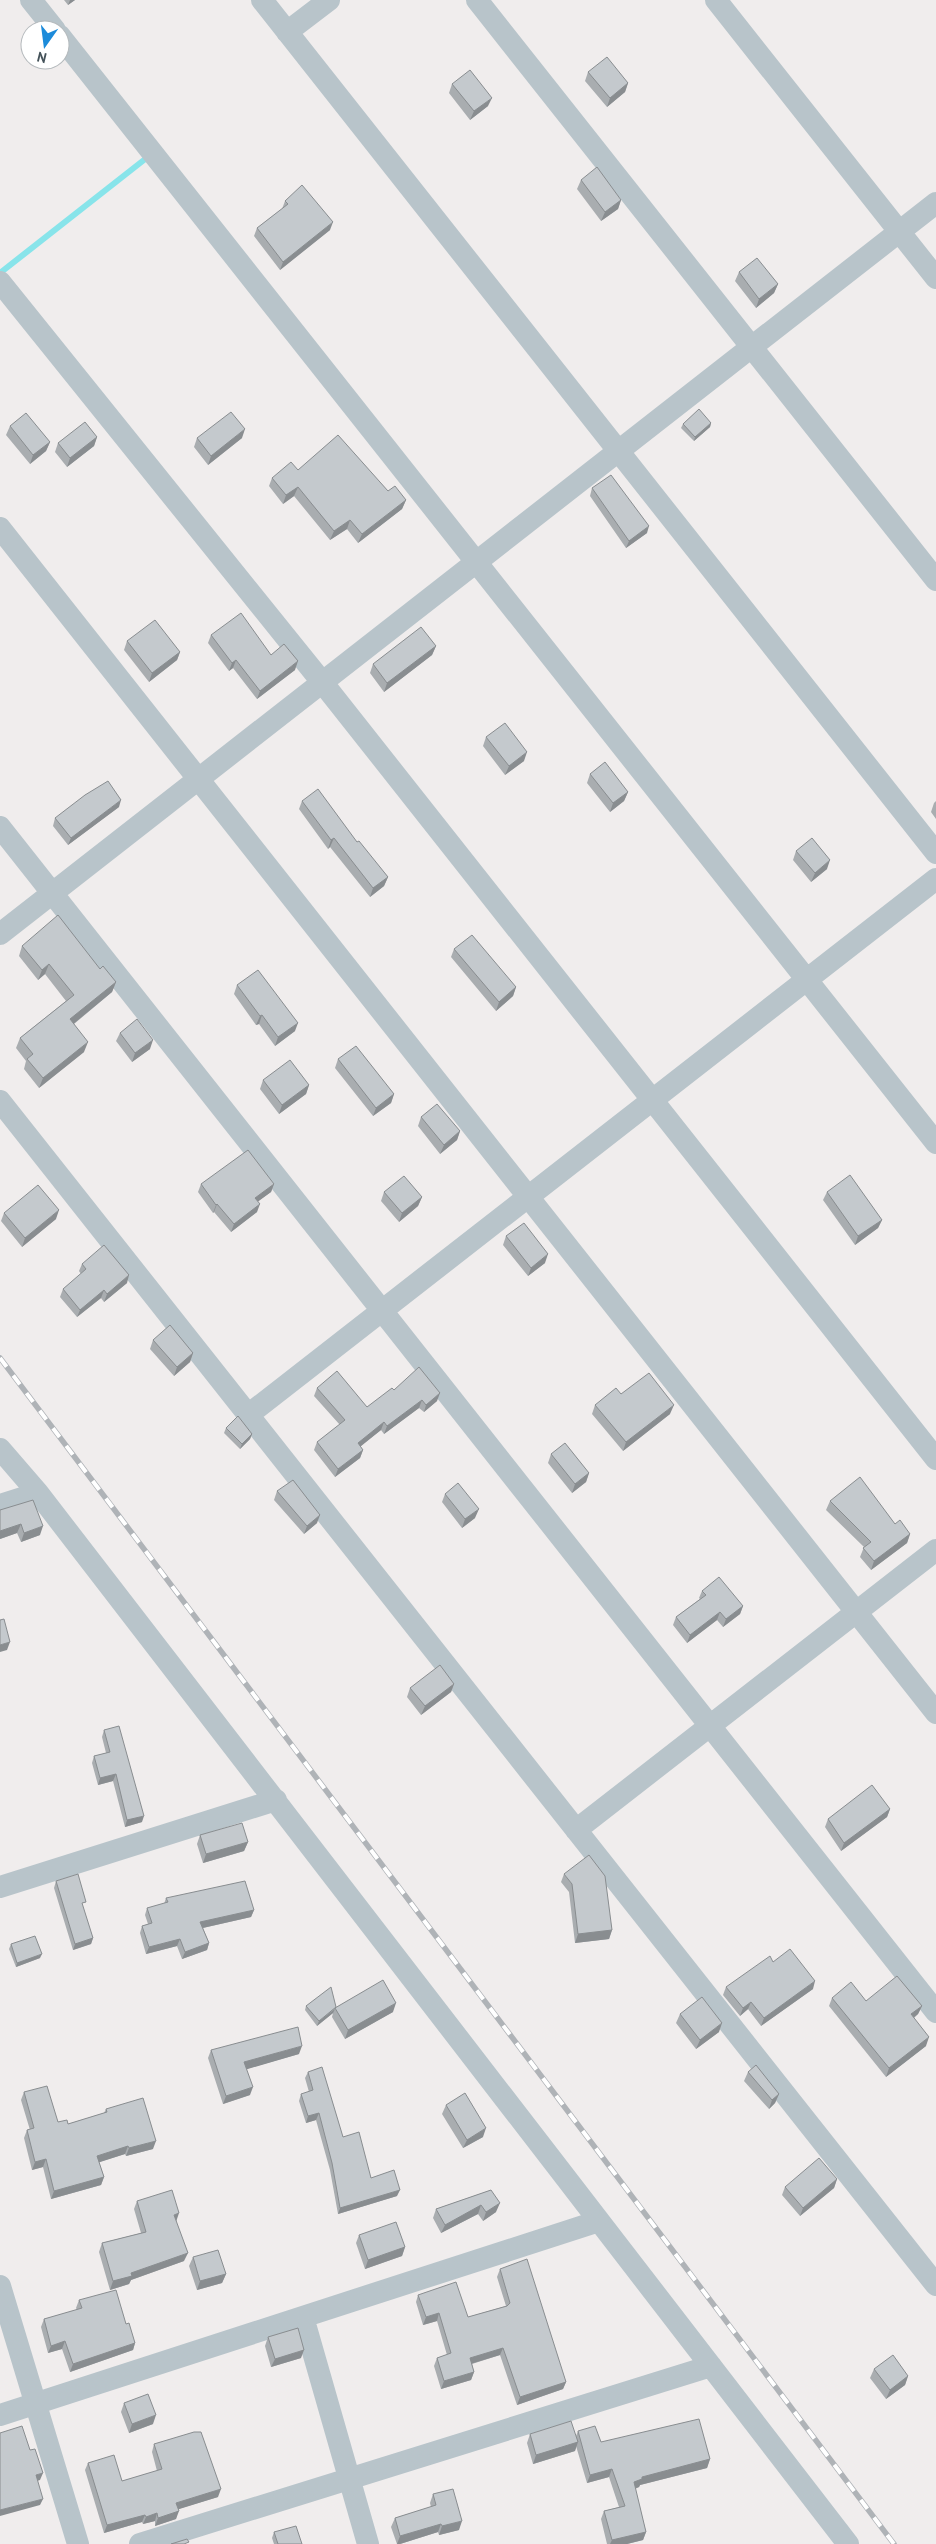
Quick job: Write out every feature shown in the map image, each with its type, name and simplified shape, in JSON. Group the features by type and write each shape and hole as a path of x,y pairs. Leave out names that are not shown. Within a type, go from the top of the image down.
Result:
{"street":[{"path":"32,0 47,20"},
{"path":"262,0 936,853"},
{"path":"287,32 329,0"},
{"path":"477,0 936,580"},
{"path":"716,0 936,278"},
{"path":"70,49 936,1143"},
{"path":"0,934 936,203"},
{"path":"0,282 322,682 936,1459"},
{"path":"0,528 936,1713"},
{"path":"0,827 936,2012"},
{"path":"248,1415 936,879"},
{"path":"0,1101 936,2285"},
{"path":"0,1449 38,1493 276,1800 848,2544"},
{"path":"0,1505 38,1493"},
{"path":"576,1830 936,1550"},
{"path":"0,1887 276,1800"},
{"path":"0,2415 599,2221"},
{"path":"0,2286 78,2544"},
{"path":"303,2317 368,2544"},
{"path":"140,2544 710,2366"}],"building":[{"path":"607,57 628,83 610,98 588,72"},
{"path":"470,70 492,98 474,111 452,84"},
{"path":"597,167 621,200 605,212 581,180"},
{"path":"302,185 333,222 283,262 257,228 288,204 285,201"},
{"path":"757,258 778,284 759,299 739,272"},
{"path":"699,409 711,423 695,437 683,424"},
{"path":"231,412 245,429 211,456 197,438"},
{"path":"26,413 50,442 33,455 10,426"},
{"path":"85,422 97,437 70,458 58,443"},
{"path":"338,435 388,491 395,486 406,500 362,534 350,520 334,531 298,487 286,495 272,478 291,462 298,470"},
{"path":"611,475 649,526 629,541 592,488"},
{"path":"241,613 271,655 284,644 298,661 260,691 236,660 232,663 211,635"},
{"path":"155,620 180,652 152,673 127,641"},
{"path":"421,627 436,646 387,683 373,664"},
{"path":"505,723 527,752 509,766 486,737"},
{"path":"605,762 628,792 613,803 590,774"},
{"path":"108,781 121,800 71,838 55,818 85,795"},
{"path":"318,789 357,842 359,841 388,877 373,888 334,838 331,840 302,801"},
{"path":"812,838 830,860 815,873 796,851"},
{"path":"58,915 100,969 103,966 116,982 70,1019 88,1042 43,1078 27,1059 33,1054 20,1038 74,995 49,964 42,970 22,946"},
{"path":"472,935 516,987 499,1002 454,949"},
{"path":"258,970 298,1023 278,1037 237,985"},
{"path":"137,1019 153,1040 135,1053 120,1033"},
{"path":"356,1046 394,1094 376,1108 338,1059"},
{"path":"290,1060 309,1085 282,1105 263,1080"},
{"path":"437,1104 460,1131 444,1145 421,1117"},
{"path":"248,1150 274,1184 255,1198 260,1204 234,1224 216,1205 201,1184"},
{"path":"850,1175 882,1220 858,1236 827,1192"},
{"path":"404,1176 422,1197 402,1213 384,1192"},
{"path":"38,1185 59,1210 25,1238 4,1213"},
{"path":"524,1223 548,1254 531,1268 506,1236"},
{"path":"104,1245 129,1275 107,1294 104,1290 80,1310 63,1289 86,1269 82,1264"},
{"path":"170,1325 193,1353 177,1367 153,1340"},
{"path":"419,1367 440,1393 426,1405 422,1400 387,1426 384,1422 358,1443 363,1450 338,1469 317,1442 345,1420 317,1388 337,1371 367,1407 392,1388 394,1390"},
{"path":"649,1373 674,1405 626,1442 595,1405 616,1388 621,1394"},
{"path":"238,1416 252,1434 242,1444 226,1428"},
{"path":"565,1443 589,1473 575,1484 551,1454"},
{"path":"860,1477 895,1524 900,1520 910,1534 874,1561 863,1548 871,1542 830,1501"},
{"path":"293,1480 320,1515 307,1526 277,1491"},
{"path":"458,1483 479,1509 465,1519 445,1494"},
{"path":"33,1500 43,1526 24,1533 21,1524 0,1531 0,1510"},
{"path":"719,1577 743,1606 726,1619 720,1612 690,1635 676,1617 706,1595 702,1591"},
{"path":"4,1619 10,1642 0,1645 0,1620"},
{"path":"440,1665 454,1684 425,1706 410,1688"},
{"path":"119,1726 144,1816 127,1820 116,1774 100,1778 94,1756 110,1752 104,1730"},
{"path":"872,1785 890,1809 844,1843 828,1819"},
{"path":"242,1823 248,1842 206,1854 200,1835"},
{"path":"589,1855 605,1876 612,1930 578,1934 572,1884 564,1874"},
{"path":"78,1874 86,1902 82,1903 93,1938 75,1944 56,1881"},
{"path":"245,1881 254,1910 200,1922 209,1943 185,1952 180,1939 149,1947 142,1926 152,1923 147,1908 168,1902 166,1898"},
{"path":"35,1936 42,1954 17,1963 11,1944"},
{"path":"790,1949 815,1981 764,2018 751,2002 743,2008 726,1987 770,1956 773,1962"},
{"path":"897,1976 922,2006 911,2014 929,2037 889,2068 832,1998 851,1982 866,2001"},
{"path":"383,1980 396,2003 348,2030 335,2008"},
{"path":"331,1987 336,2007 319,2021 306,2006"},
{"path":"702,1997 722,2023 700,2040 680,2014"},
{"path":"298,2027 302,2046 244,2062 253,2087 226,2096 211,2050"},
{"path":"756,2065 779,2094 772,2100 748,2072"},
{"path":"322,2067 343,2137 359,2132 371,2178 394,2170 400,2190 340,2208 332,2163 319,2113 308,2116 301,2094 313,2090 308,2072"},
{"path":"47,2086 58,2122 67,2120 68,2124 107,2112 106,2109 143,2098 156,2141 129,2148 128,2146 97,2156 104,2177 54,2191 46,2159 35,2162 27,2130 34,2128 24,2092"},
{"path":"465,2093 486,2128 467,2140 446,2105"},
{"path":"819,2158 837,2179 803,2208 785,2187"},
{"path":"172,2190 179,2213 174,2215 188,2253 131,2273 132,2276 113,2281 102,2243 146,2232 137,2201"},
{"path":"491,2190 500,2203 486,2212 481,2205 445,2225 436,2209"},
{"path":"396,2222 405,2247 368,2260 359,2235"},
{"path":"218,2250 226,2274 200,2281 193,2257"},
{"path":"527,2259 566,2382 520,2397 503,2348 470,2358 474,2372 444,2381 437,2358 451,2353 439,2313 426,2317 418,2295 456,2282 468,2317 507,2306 510,2303 500,2269"},
{"path":"116,2290 126,2324 129,2323 135,2343 73,2364 65,2341 51,2346 44,2319 82,2308 79,2300"},
{"path":"298,2328 304,2350 275,2359 268,2337"},
{"path":"893,2355 908,2376 890,2390 874,2369"},
{"path":"148,2394 156,2415 132,2424 124,2403"},
{"path":"699,2419 710,2459 642,2477 642,2479 634,2482 646,2532 612,2540 604,2511 625,2506 612,2469 590,2475 578,2431 595,2426 601,2442"},
{"path":"571,2421 578,2442 536,2455 530,2434"},
{"path":"22,2426 30,2450 35,2449 43,2473 36,2475 43,2499 0,2510 0,2433"},
{"path":"194,2432 201,2432 221,2489 176,2503 179,2511 158,2518 157,2513 107,2525 88,2463 114,2455 122,2481 162,2469 154,2444"},
{"path":"453,2489 462,2521 442,2526 441,2524 400,2536 395,2518 436,2505 433,2494"},
{"path":"296,2526 302,2544 278,2544 274,2532"},
{"path":"187,2539 189,2542 184,2544 171,2544"}],"waterway":[{"path":"0,273 149,156"}],"railway":[{"path":"0,1358 894,2544"}]}
